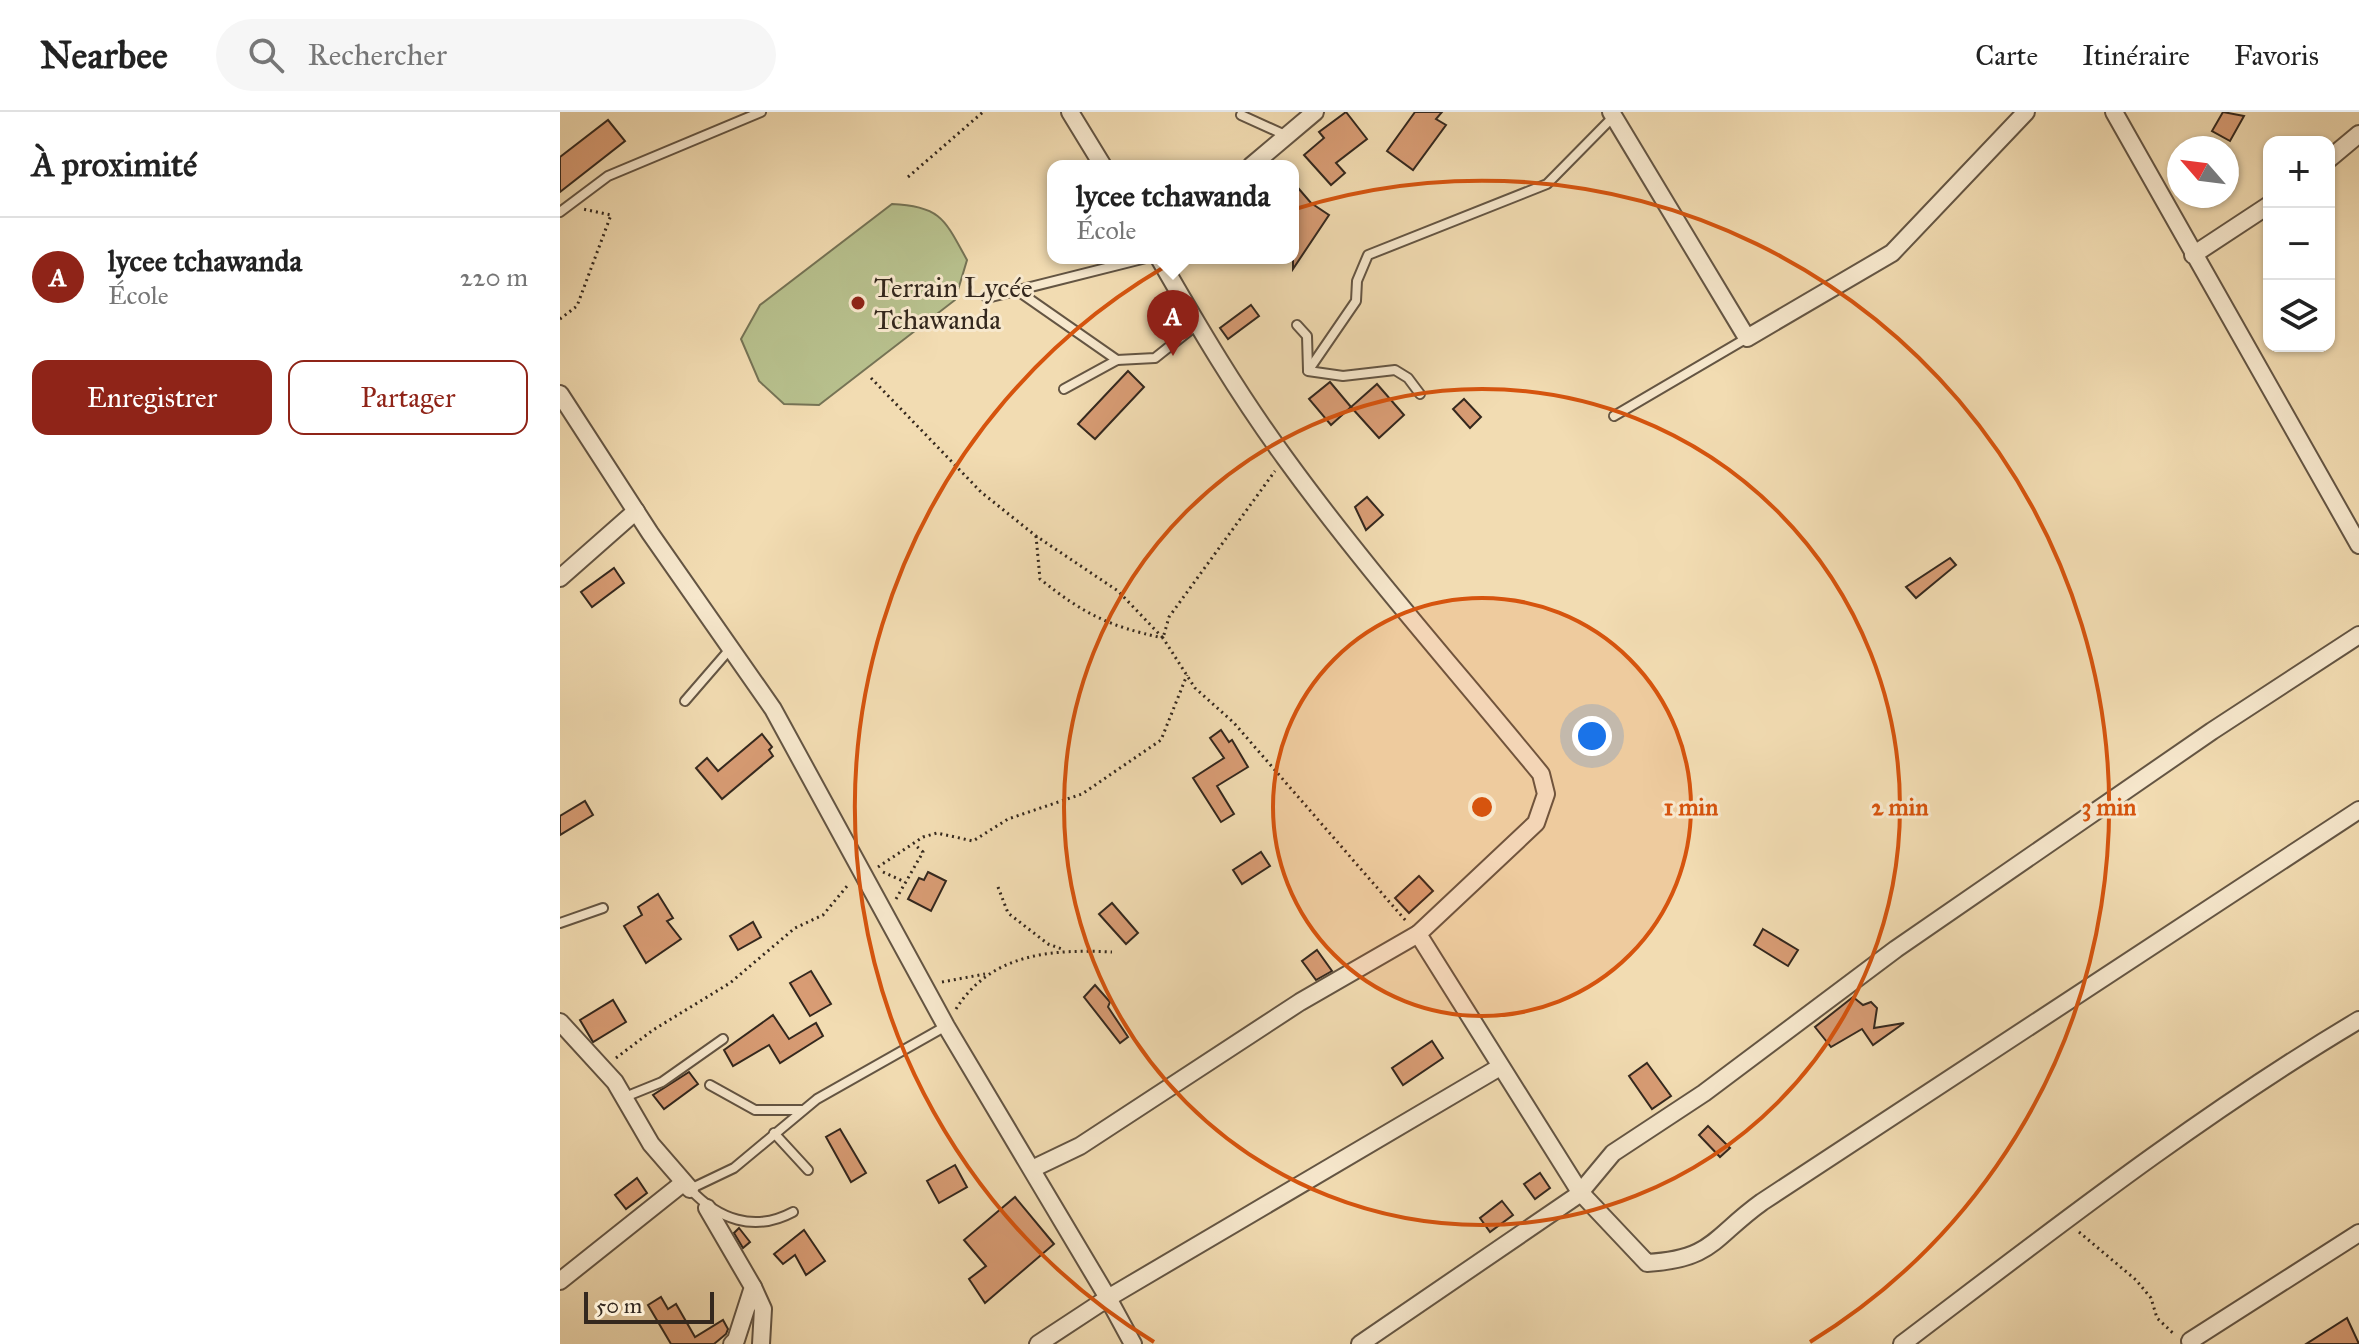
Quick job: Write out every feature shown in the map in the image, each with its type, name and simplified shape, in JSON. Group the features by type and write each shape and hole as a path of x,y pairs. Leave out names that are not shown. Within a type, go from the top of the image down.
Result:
{"street":[{"path":"1070,112 1099,160"},
{"path":"1258,160 1315,112"},
{"path":"1615,113 1747,338 1892,253 2026,112"},
{"path":"2114,112 2359,545"},
{"path":"2335,154 2359,134"},
{"path":"2193,255 2264,208"},
{"path":"1032,1169 1080,1146 1300,1002 1418,934 1536,823 1546,794 1541,774 1285,458 1209,347 1199,322 1163,264"},
{"path":"560,394 636,511 773,709 946,1026 1133,1344"},
{"path":"560,578 636,511"},
{"path":"1360,1344 1580,1192 1613,1153 1704,1093 1896,949 2212,731 2359,635"},
{"path":"1418,934 1580,1192 1647,1263 1681,1261 1719,1242 1762,1202 2359,810"},
{"path":"1902,1344 2057,1227 2306,1052 2359,1020"},
{"path":"560,1022 604,1068 625,1097 651,1144 686,1186 560,1281"},
{"path":"1038,1344 1108,1298 1500,1067"},
{"path":"707,1208 763,1309 761,1344"},
{"path":"2189,1343 2359,1233"},
{"path":"732,1344 753,1287"}],"lane":[{"path":"564,209 608,176 761,112"},
{"path":"1308,371 1356,301 1357,281 1368,255 1547,184 1615,113"},
{"path":"1241,115 1285,135"},
{"path":"987,298 1123,264"},
{"path":"1018,291 1117,360"},
{"path":"1064,389 1117,360 1155,358 1199,322"},
{"path":"1297,325 1307,336 1308,371"},
{"path":"1614,416 1747,338"},
{"path":"1308,371 1343,376 1395,370 1408,378 1420,394"},
{"path":"685,701 730,649"},
{"path":"560,923 603,908"},
{"path":"793,1212 773,1222 734,1221 707,1208 686,1186 734,1168 803,1110 946,1026"},
{"path":"625,1097 662,1082 723,1039"},
{"path":"710,1085 755,1110 803,1110"},
{"path":"774,1133 808,1170"}],"path":[{"path":"908,177 983,112"},
{"path":"560,319 577,306 611,215 564,209"},
{"path":"871,378 981,492 1036,536 1118,591 1163,638 1195,688 1234,723 1418,934"},
{"path":"1163,638 1169,617 1285,458"},
{"path":"1036,536 1040,579 1074,606 1115,627 1163,638"},
{"path":"905,882 876,869 937,833 973,841 1019,815 1082,794 1161,740 1187,675"},
{"path":"883,913 891,908 923,852 914,844"},
{"path":"604,1068 653,1030 730,983 795,928 823,915 861,870"},
{"path":"998,887 1008,913 1048,944 1066,950"},
{"path":"927,992 936,984 985,974 1021,958 1066,950 1112,952"},
{"path":"946,1026 985,974"},
{"path":"2057,1227 2072,1227 2136,1280 2151,1298 2157,1318 2179,1339 2189,1343"}],"green space":[{"name":"Terrain Lycée Tchawanda","path":"892,204 921,208 947,225 967,260 955,300 819,405 784,404 759,381 741,339 760,305"}],"building":[{"path":"1346,112 1367,139 1336,163 1345,173 1331,185 1304,155 1324,138 1319,132"},
{"path":"1415,112 1442,112 1436,119 1446,125 1413,170 1387,151"},
{"path":"2223,112 2244,116 2233,136 2221,136 2212,131"},
{"path":"608,120 625,141 560,192 560,157"},
{"path":"1299,189 1311,203 1329,215 1299,260"},
{"path":"1251,305 1259,316 1228,339 1220,328"},
{"path":"1128,371 1144,387 1095,439 1078,424"},
{"path":"1330,382 1351,407 1331,425 1309,399"},
{"path":"1377,384 1404,415 1379,438 1351,407"},
{"path":"1464,399 1481,417 1470,428 1453,409"},
{"path":"1367,497 1383,515 1366,530 1355,507"},
{"path":"1950,558 1956,565 1916,598 1906,587"},
{"path":"614,568 624,583 592,607 581,592"},
{"path":"1221,730 1229,742 1232,740 1248,767 1217,786 1234,814 1221,822 1193,778 1224,758 1210,738"},
{"path":"762,734 772,747 769,750 773,756 722,799 696,768 707,758 718,771"},
{"path":"585,801 593,815 560,835 560,816"},
{"path":"1261,852 1270,866 1242,884 1233,870"},
{"path":"928,872 946,881 931,911 908,899 919,878 924,880"},
{"path":"1419,876 1433,891 1409,913 1395,898"},
{"path":"658,894 673,918 667,921 681,939 646,963 624,926 642,915 638,907"},
{"path":"1112,903 1138,933 1126,944 1099,914"},
{"path":"753,922 761,937 738,950 730,936"},
{"path":"1763,929 1798,950 1788,966 1754,945"},
{"path":"1317,950 1332,971 1316,980 1302,961"},
{"path":"811,971 831,1004 810,1016 790,983"},
{"path":"1095,985 1110,1002 1108,1007 1128,1037 1120,1043 1084,997"},
{"path":"1853,997 1863,1005 1871,1002 1877,1008 1874,1028 1904,1023 1873,1045 1862,1029 1831,1047 1815,1027"},
{"path":"613,1000 626,1022 593,1042 580,1020"},
{"path":"773,1015 789,1039 816,1023 823,1036 780,1063 769,1045 733,1066 724,1050"},
{"path":"1432,1041 1443,1058 1403,1085 1392,1068"},
{"path":"1647,1063 1671,1096 1652,1109 1629,1076"},
{"path":"689,1072 698,1084 664,1109 653,1095"},
{"path":"1708,1126 1730,1148 1720,1157 1699,1135"},
{"path":"840,1129 866,1173 851,1182 826,1137"},
{"path":"955,1165 967,1187 939,1203 927,1181"},
{"path":"1540,1173 1550,1188 1535,1199 1524,1184"},
{"path":"637,1178 647,1193 626,1209 615,1195"},
{"path":"1015,1197 1054,1244 985,1303 969,1279 986,1266 964,1240"},
{"path":"1502,1201 1513,1215 1490,1232 1480,1218"},
{"path":"739,1228 750,1242 743,1248 734,1233"},
{"path":"804,1230 825,1261 806,1275 795,1255 783,1264 774,1254"},
{"path":"661,1297 668,1309 676,1304 695,1337 723,1320 728,1329 726,1334 714,1344 671,1344 648,1305"},
{"path":"2347,1318 2359,1344 2306,1344"}],"place":[{"name":"Terrain Lycée Tchawanda","path":"858,303"},
{"name":"lycee tchawanda","path":"1173,356"}]}
